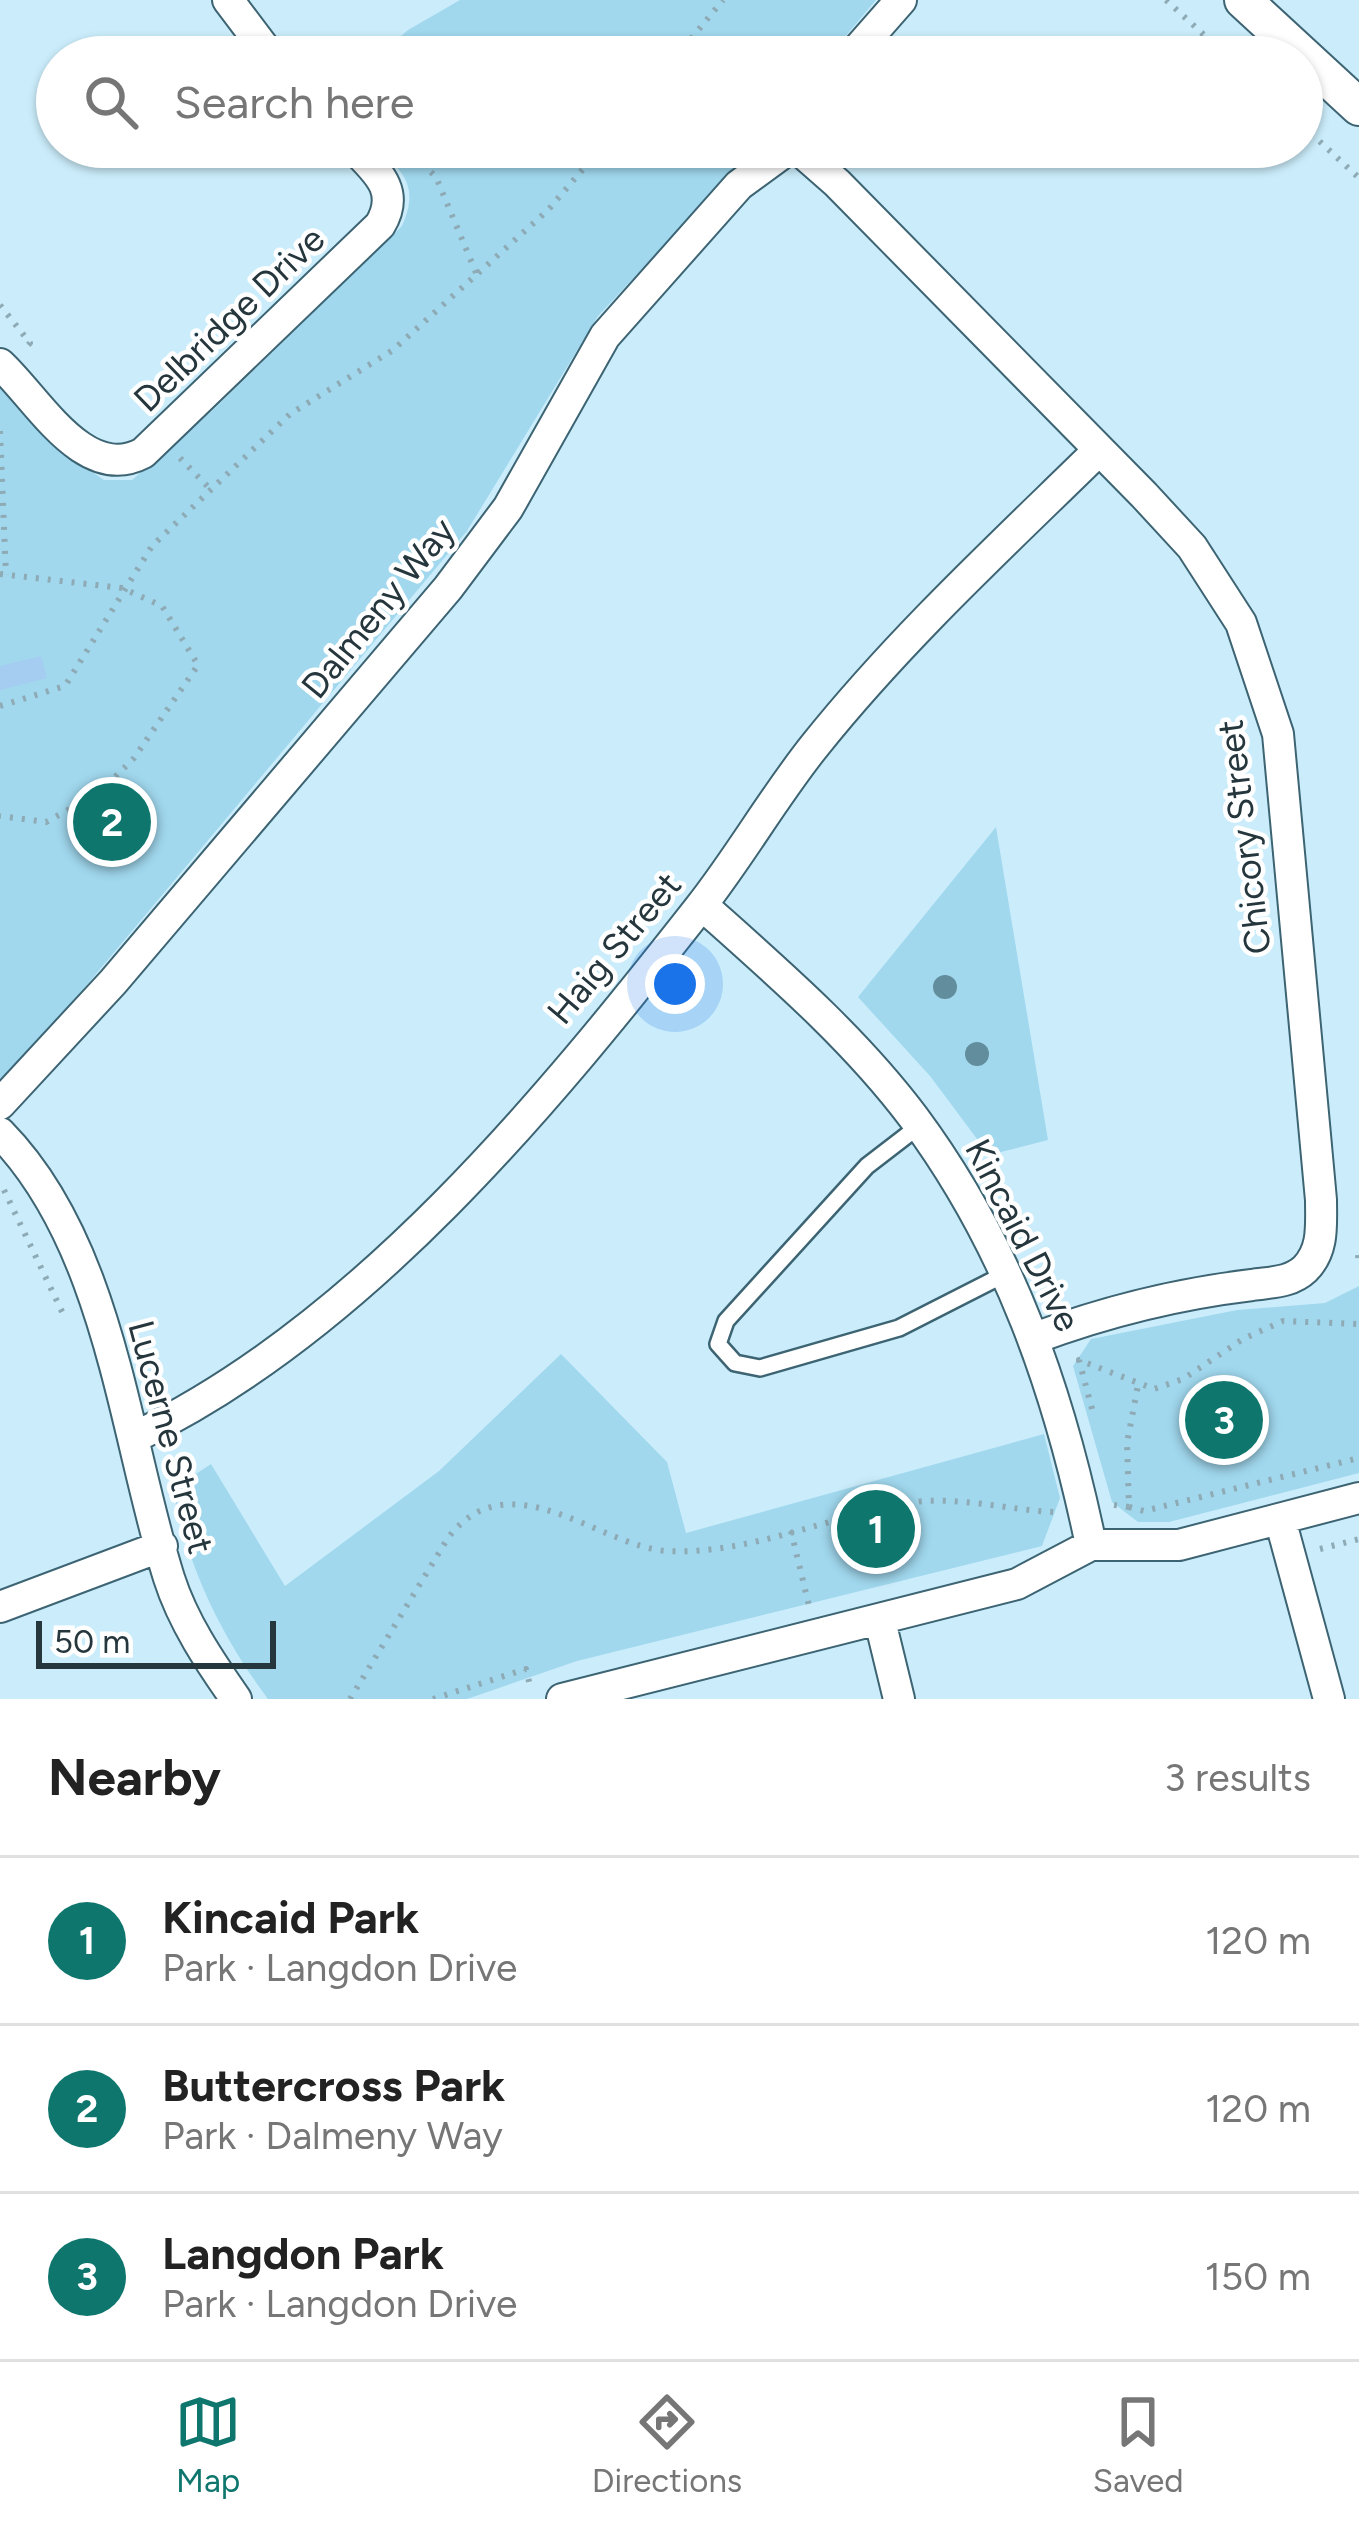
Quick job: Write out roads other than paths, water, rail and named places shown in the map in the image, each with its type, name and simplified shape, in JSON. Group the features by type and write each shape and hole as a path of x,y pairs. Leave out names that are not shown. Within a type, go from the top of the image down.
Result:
{"street":[{"path":"228,0 255,36"},
{"path":"869,36 901,0"},
{"path":"1243,0 1282,36"},
{"path":"1323,74 1359,107"},
{"name":"Delbridge Drive","path":"0,364 100,460 128,461 161,440 380,225 389,205 386,185 371,168"},
{"name":"Dalmeny Way","path":"0,1104 113,982 448,588 508,508 618,320 739,185 764,168"},
{"name":"Chicory Street","path":"815,168 1192,547 1240,623 1277,734 1322,1234 1316,1256 1289,1280 1185,1292 1108,1311 1036,1338"},
{"name":"Haig Street","path":"135,1437 205,1403 274,1353 397,1248 507,1136 701,905 815,745 924,622 1100,450"},
{"name":"Kincaid Drive","path":"701,905 865,1060 919,1126 983,1225 1036,1338 1067,1436 1091,1545"},
{"name":"Lucerne Street","path":"0,1133 49,1195 124,1388 162,1546 189,1625 236,1699"},
{"path":"562,1699 1018,1584 1091,1545 1180,1545 1359,1498"},
{"path":"1280,1519 1329,1699"},
{"path":"0,1607 162,1546"},
{"path":"880,1621 899,1699"}],"lane":[{"path":"919,1126 867,1166 726,1321 718,1344 735,1363 760,1368 899,1328 1005,1274"}],"place":[{"name":"Buttercross Park","path":"112,822"},
{"name":"Langdon Park","path":"1224,1420"},
{"name":"Kincaid Park","path":"876,1529"}]}
